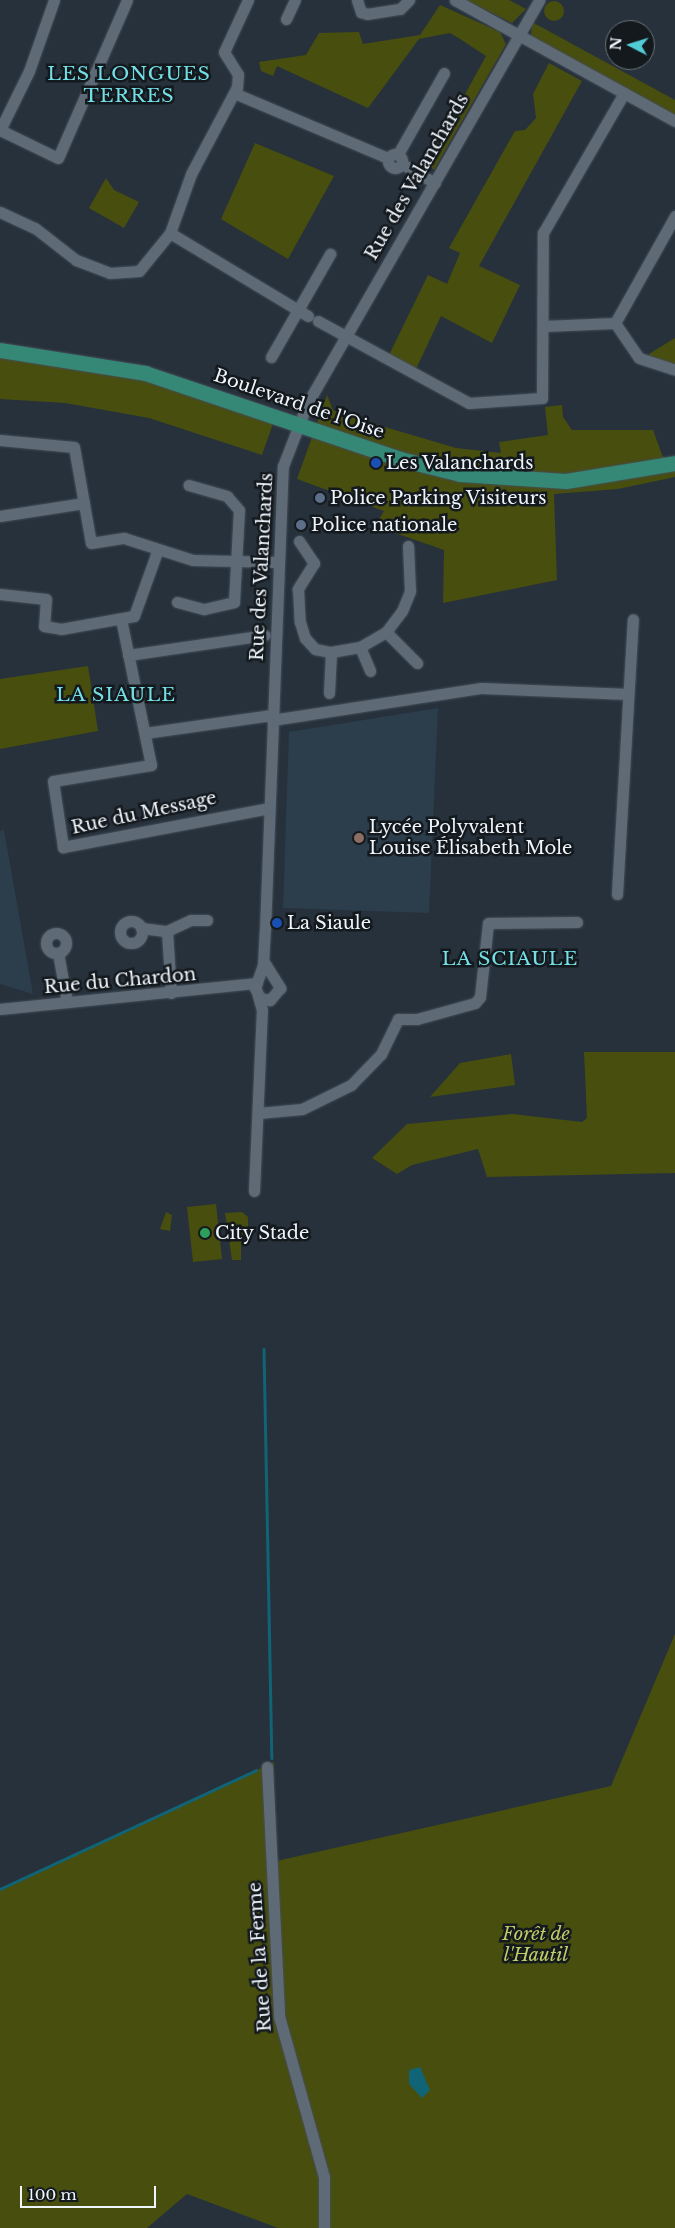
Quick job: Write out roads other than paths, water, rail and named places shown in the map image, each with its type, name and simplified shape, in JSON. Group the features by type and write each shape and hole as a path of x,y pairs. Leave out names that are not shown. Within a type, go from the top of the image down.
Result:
{"main road":[{"name":"Boulevard de l'Oise","path":"0,350 145,372 415,464 489,478 584,480 675,463"}],"street":[{"path":"54,0 29,71 0,130 58,158 126,0"},
{"path":"0,212 34,228 76,260 110,273 139,271 170,233 198,160 234,93 238,74 224,52 248,0"},
{"path":"286,19 295,0"},
{"path":"358,0 361,12 367,14 400,9 409,0"},
{"path":"455,0 675,121"},
{"name":"Rue des Valanchards","path":"254,1191 260,1114 260,994 264,962 282,473 297,424 340,334 435,183 539,0"},
{"path":"396,159 444,73"},
{"path":"234,93 396,159 435,183"},
{"path":"170,233 308,316 474,404 543,397 543,233 624,93"},
{"path":"615,323 675,216"},
{"path":"271,357 308,316 330,254"},
{"path":"544,326 615,323"},
{"path":"615,323 639,358 675,370"},
{"path":"0,440 74,447 91,543 124,538 193,560 278,562"},
{"path":"177,602 204,609 234,602 239,510 227,496 189,485"},
{"path":"0,516 84,503"},
{"path":"299,541 314,563 298,588 300,622 305,638 315,648 331,652 360,647 386,632 410,591 408,546"},
{"path":"0,594 46,599 44,626 61,629 134,616 158,549"},
{"path":"122,618 145,733 482,688 628,694"},
{"path":"618,894 633,620"},
{"path":"386,632 417,663"},
{"path":"128,655 265,635"},
{"path":"360,647 370,671"},
{"path":"329,694 331,652"},
{"name":"Rue du Message","path":"145,733 150,765 53,781 63,847 269,808"},
{"path":"141,928 167,930 191,920 207,920"},
{"path":"260,1114 302,1109 352,1085 381,1054 398,1019 417,1019 475,1003 480,997 488,923 577,922"},
{"path":"167,930 172,993"},
{"path":"58,953 66,1002"},
{"path":"260,994 280,991 264,962"},
{"name":"Rue du Chardon","path":"0,1009 242,987 260,994 274,978"},
{"name":"Rue de la Ferme","path":"267,1767 278,2016 302,2112 324,2177 324,2228"}],"water":[{"path":"420,2067 430,2090 422,2098 409,2084 409,2070"}],"waterway":[{"path":"264,1349 272,1758"},
{"path":"0,1889 256,1770"}],"place":[{"name":"Les Valanchards","path":"376,463"},
{"name":"Police Parking Visiteurs","path":"320,498"},
{"name":"Police nationale","path":"301,525"},
{"name":"Lycée Polyvalent Louise Élisabeth Mole","path":"359,838"},
{"name":"La Siaule","path":"277,923"},
{"name":"City Stade","path":"205,1233"}],"district":[{"name":"LES LONGUES TERRES","path":"129,85"},
{"name":"LA SIAULE","path":"116,695"},
{"name":"LA SCIAULE","path":"510,959"}],"park label":[{"name":"Forêt de l'Hautil","path":"536,1945"}]}
